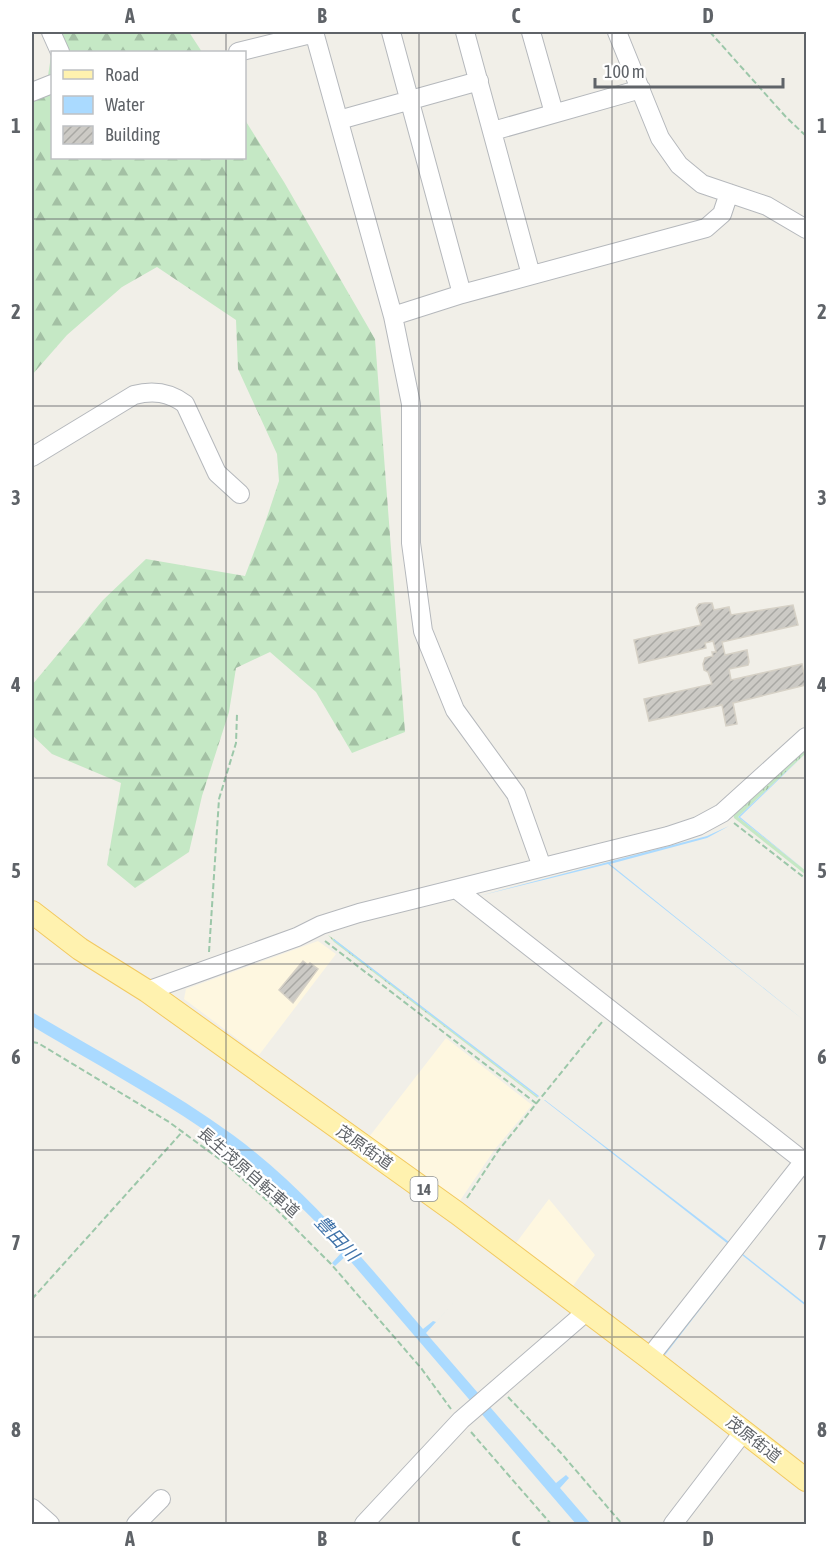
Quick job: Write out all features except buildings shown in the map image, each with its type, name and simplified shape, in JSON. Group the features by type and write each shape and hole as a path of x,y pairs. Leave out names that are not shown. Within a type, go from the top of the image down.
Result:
{"main road":[{"name":"茂原街道","path":"32,912 80,949 147,992 457,1213 807,1480"}],"street":[{"path":"51,32 60,51"},
{"path":"242,51 315,32 393,316 411,404 411,543 423,632 455,710 516,794 542,867"},
{"path":"391,32 462,294"},
{"path":"465,32 531,275"},
{"path":"531,32 554,113"},
{"path":"617,32 660,138 679,165 702,184 767,206 807,229"},
{"path":"339,120 479,81"},
{"path":"32,92 51,84"},
{"path":"493,131 641,89"},
{"path":"393,316 462,294 706,228 722,214 729,193"},
{"path":"32,457 134,395 160,392 177,398 185,404 217,473 240,494"},
{"path":"147,992 360,913 668,836 698,826 722,813 807,737"},
{"path":"456,889 805,1162 649,1358"},
{"path":"364,1524 460,1420 586,1312"},
{"path":"673,1524 744,1431"},
{"path":"136,1524 161,1500"},
{"path":"32,1508 50,1524"}],"path":[{"path":"710,32 786,117 807,136"},
{"path":"208,970 219,799 236,743 237,714"},
{"path":"722,813 807,879"},
{"path":"311,930 537,1104"},
{"path":"457,1213 498,1151 611,1010"},
{"name":"長生茂原自転車道","path":"32,1042 38,1043 183,1131 222,1161 272,1205 331,1264 421,1368 447,1405 551,1524"},
{"path":"32,1299 183,1131"},
{"path":"498,1386 519,1411 561,1453 622,1524"}],"shaded area":[{"path":"318,941 336,954 259,1055 184,999 186,989"},
{"path":"446,1038 532,1105 495,1149 459,1202 369,1137"},
{"path":"549,1199 595,1255 573,1286 516,1243"}],"green space":[{"path":"51,32 189,32 201,51 52,51"},
{"path":"51,56 51,159 246,159 246,122 284,182 375,339 405,732 352,753 316,692 270,652 236,668 229,712 202,796 189,852 135,888 107,865 121,783 52,754 32,735 32,685 103,600 146,559 245,576 279,481 277,454 238,369 236,320 157,267 122,287 67,335 32,375 32,94 48,76"},
{"path":"806,747 806,753 738,817 806,871 806,875 734,818 733,813"},
{"path":"328,935 334,939 538,1097 334,942"}],"water":[{"path":"806,753 740,817 806,871 738,817"},
{"path":"729,826 707,838 610,864 806,1022 608,864 479,896 707,836"},
{"path":"334,939 539,1096 333,940"},
{"name":"豊田川","path":"32,1012 184,1102 260,1156 334,1227 423,1329 433,1321 436,1322 457,1299 426,1333 556,1483 566,1475 569,1478 560,1488 591,1524 576,1524 346,1256 335,1266 332,1263 343,1251 287,1194 250,1163 198,1125 32,1026"},
{"path":"544,1100 733,1245 732,1247"},
{"path":"806,1166 806,1172 743,1254 806,1306 742,1255 665,1355 661,1352"}]}
